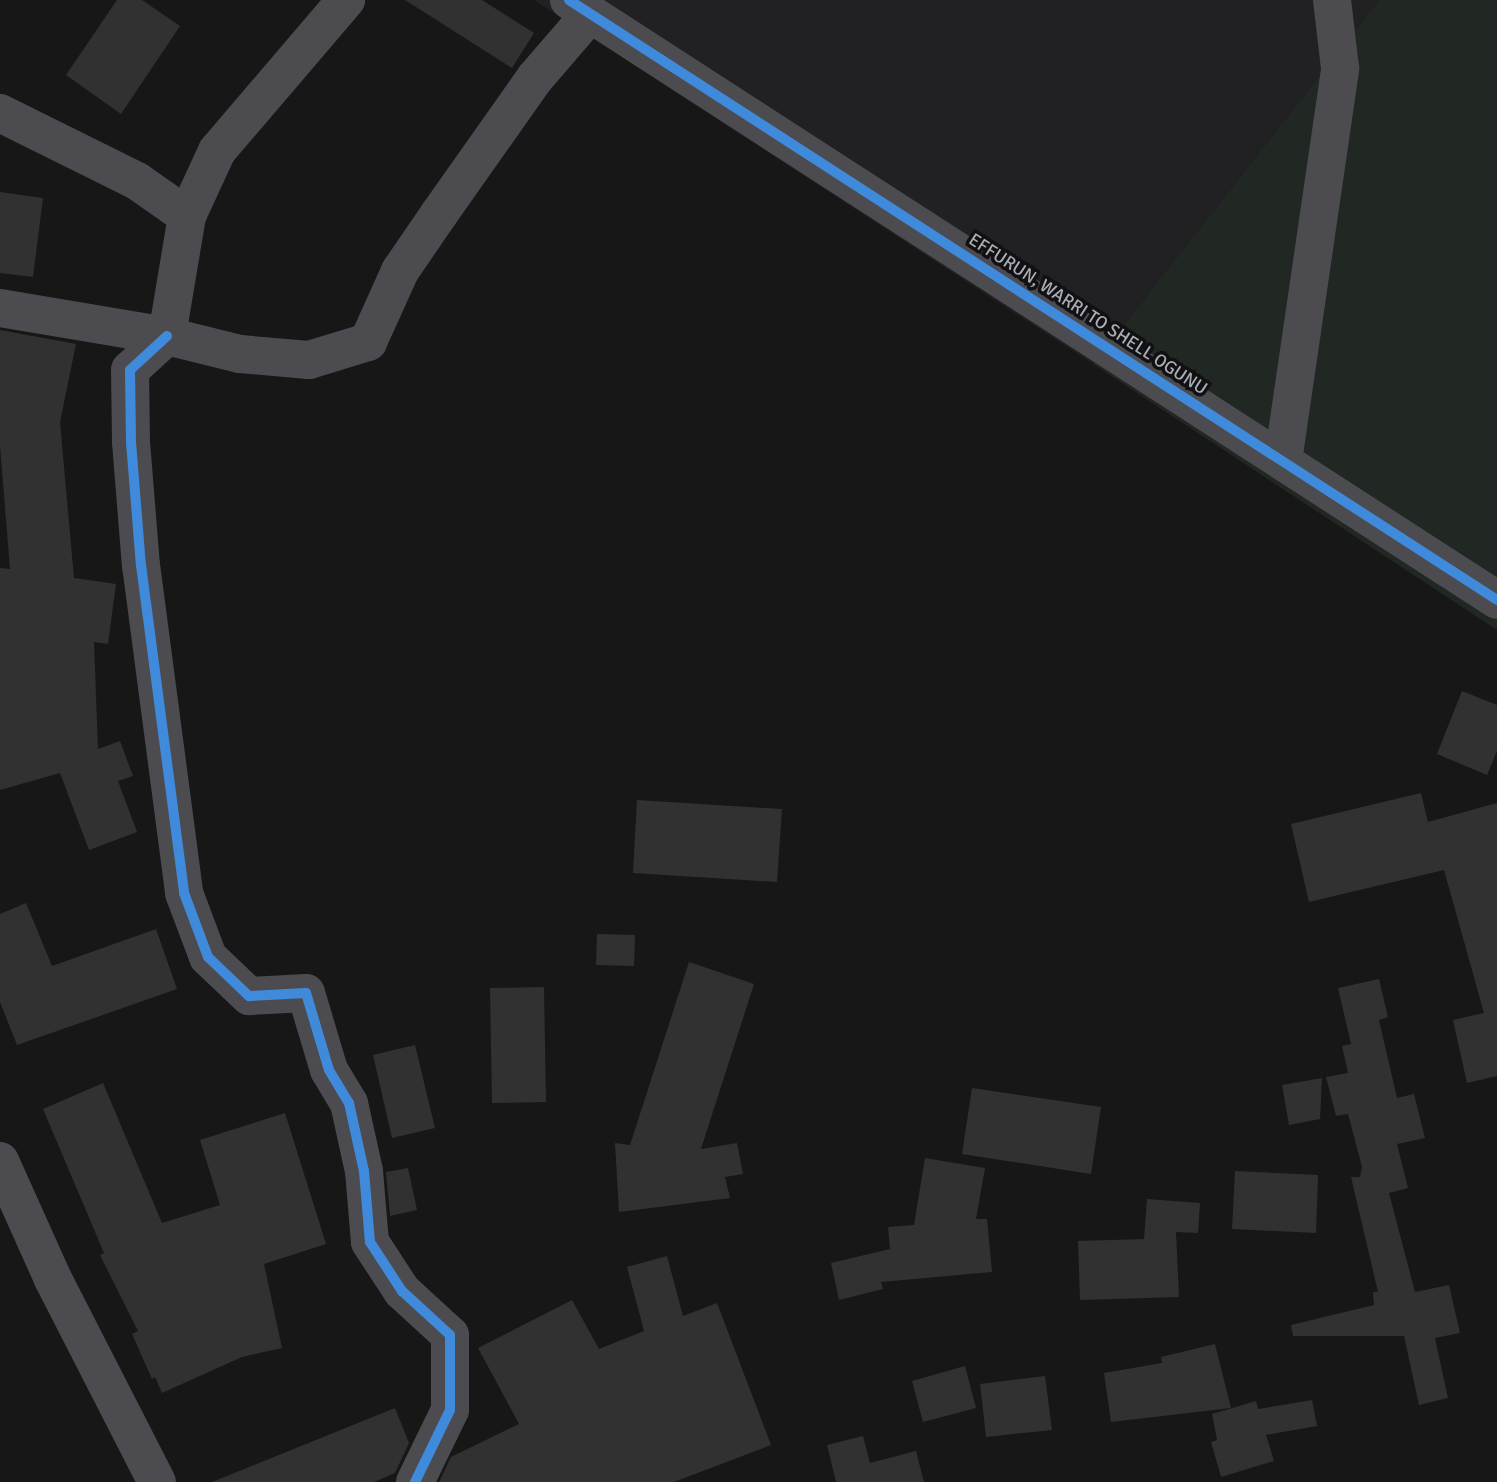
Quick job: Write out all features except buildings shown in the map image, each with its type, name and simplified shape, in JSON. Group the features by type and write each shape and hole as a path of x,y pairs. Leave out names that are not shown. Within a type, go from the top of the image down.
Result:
{"street":[{"path":"346,0 217,151 187,216 167,337 130,370 131,442 141,565 184,893 208,957 249,996 306,993 329,1070 349,1103 364,1171 370,1242 402,1292 450,1335 450,1410 415,1482"},
{"path":"1283,461 1340,68 1332,0"},
{"path":"0,308 167,337 240,354 309,360 368,342 400,271 535,78 580,7"},
{"name":"EFFURUN, WARRI TO SHELL OGUNU","path":"580,7 660,56 1497,600"},
{"path":"0,113 138,181 187,216"},
{"path":"0,1161 53,1279 157,1482"}],"shaded area":[{"path":"534,0 1379,0 1093,364"},
{"path":"1379,0 1497,0 1497,630 1093,364"}],"cycle path":[{"path":"569,0 1497,600"},
{"path":"167,336 130,370 131,442 141,565 184,893 208,957 249,996 306,993 329,1070 349,1103 364,1171 370,1242 402,1291 450,1335 450,1410 415,1482"}]}
